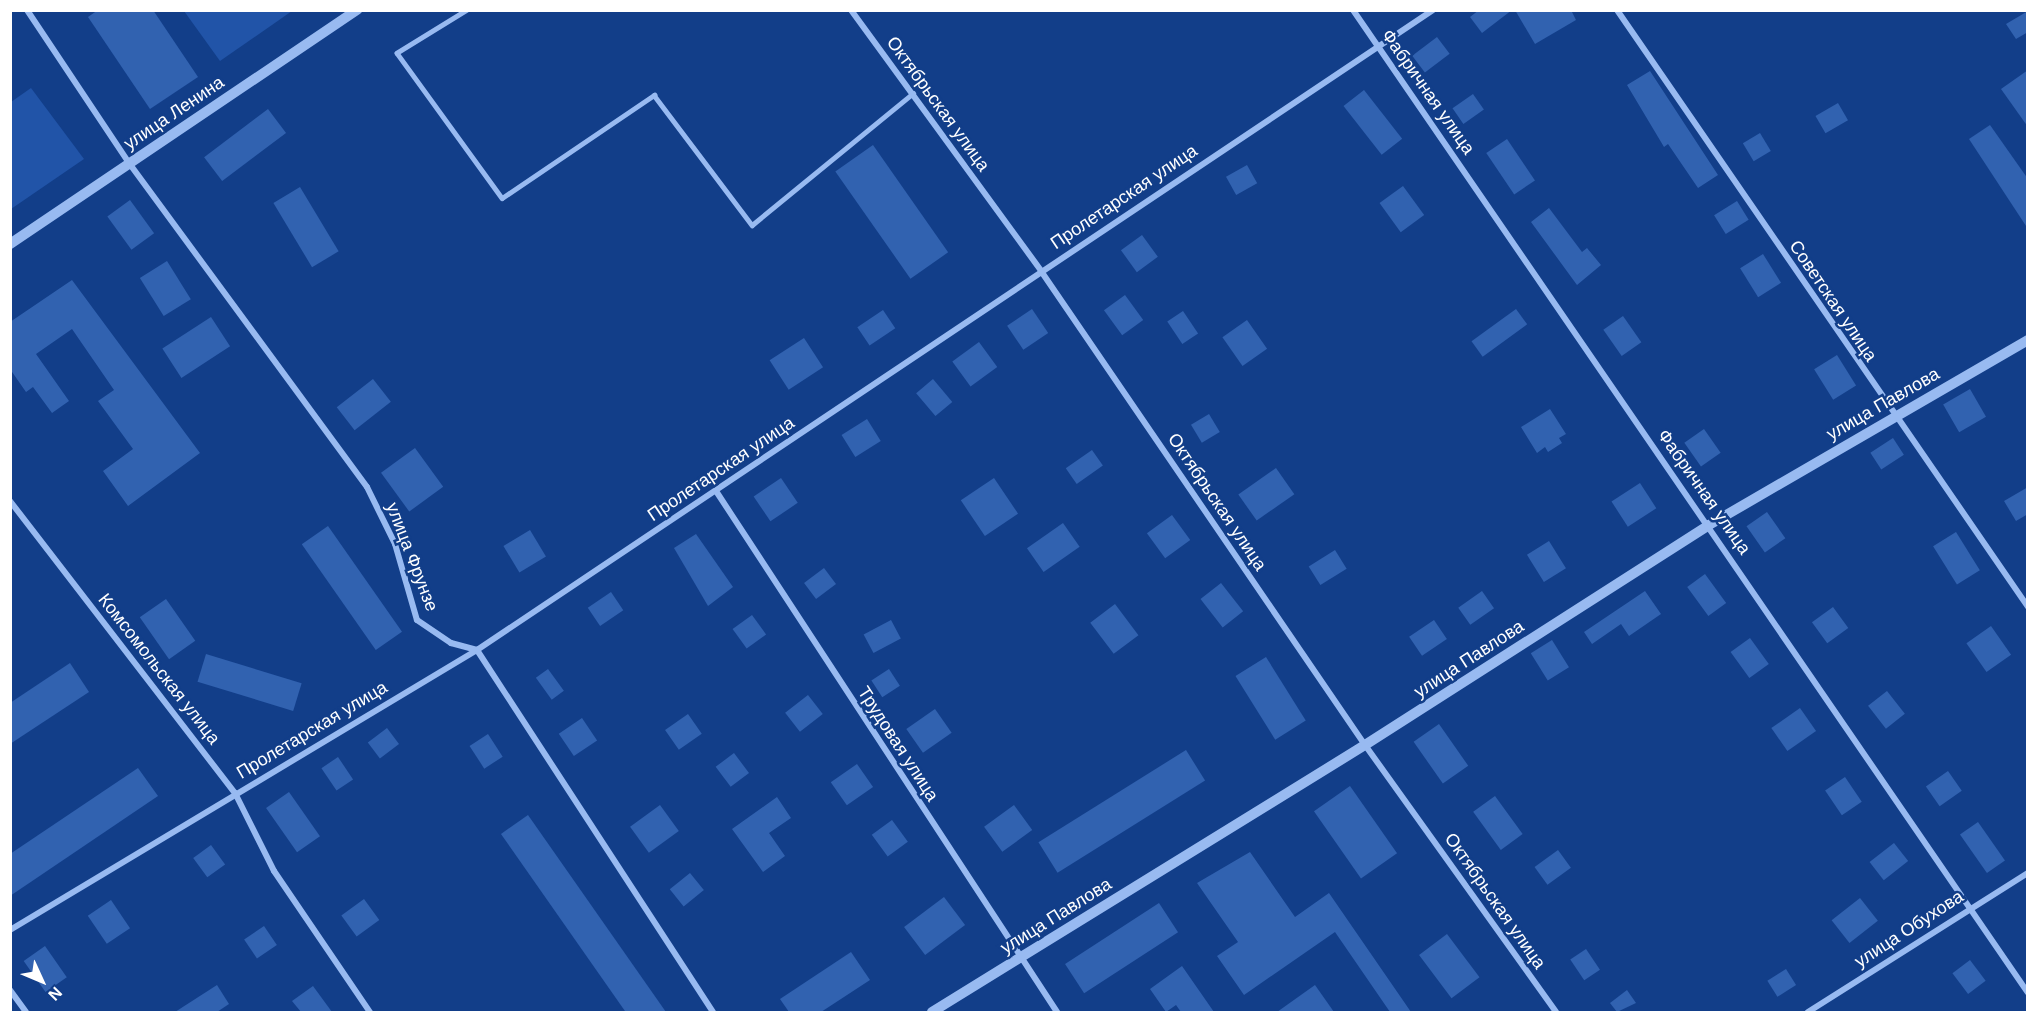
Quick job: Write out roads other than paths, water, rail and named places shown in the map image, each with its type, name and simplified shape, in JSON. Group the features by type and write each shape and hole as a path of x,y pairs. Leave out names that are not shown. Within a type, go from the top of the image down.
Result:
{"street":[{"name":"улица Фрунзе","path":"27,10 129,163 367,486 395,544 417,620 451,643 477,650"},
{"name":"улица Ленина","path":"10,244 357,10"},
{"name":"Октябрьская улица","path":"851,10 1041,271 1365,745 1556,1012"},
{"name":"Фабричная улица","path":"1353,10 1709,525 2028,993"},
{"name":"Пролетарская улица","path":"10,930 477,650 1433,10"},
{"name":"Советская улица","path":"1617,10 1893,416 2028,607"},
{"name":"улица Павлова","path":"932,1012 1365,745 1709,525 1893,416 2028,340"},
{"name":"Трудовая улица","path":"716,491 1019,958 1057,1012"},
{"name":"Комсомольская улица","path":"10,501 236,793 274,871 370,1012"},
{"path":"477,650 712,1012"},
{"name":"улица Обухова","path":"1808,1012 2028,873"},
{"path":"10,990 26,1012"}],"lane":[{"path":"467,10 397,53 502,198 654,95 752,225 913,93"}]}
